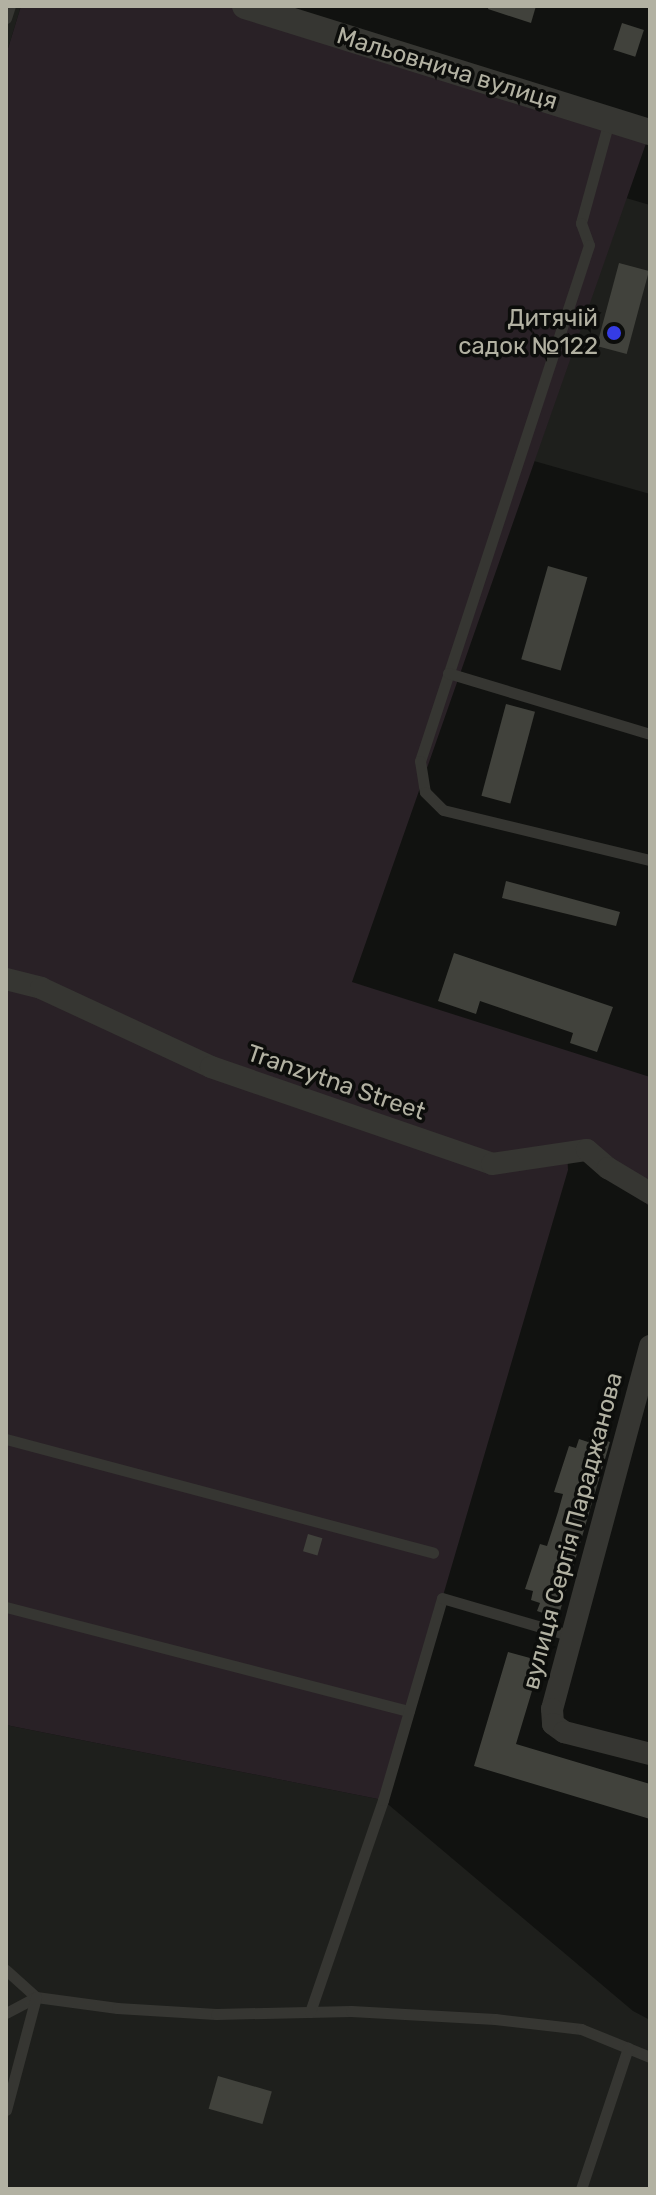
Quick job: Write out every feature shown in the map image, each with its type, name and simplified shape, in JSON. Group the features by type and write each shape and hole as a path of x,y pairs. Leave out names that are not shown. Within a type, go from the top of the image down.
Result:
{"street":[{"name":"Мальовнича вулиця","path":"245,6 650,132"},
{"name":"Tranzytna Street","path":"6,979 41,988 211,1067 492,1164 587,1150 608,1168 650,1193"},
{"name":"вулиця Сергія Параджанова","path":"650,1346 552,1709 553,1724 564,1732 650,1754"}],"lane":[{"path":"6,18 10,6"},
{"path":"609,120 581,223 589,245 420,761 425,792 443,810 650,860"},
{"path":"448,673 650,734"},
{"path":"6,1439 433,1553"},
{"path":"310,2012 383,1800 442,1598 572,1636"},
{"path":"6,1607 409,1711"},
{"path":"6,1970 36,1997 117,2008 216,2014 310,2012 510,2020 581,2029 650,2057"},
{"path":"6,2013 36,1997"},
{"path":"6,2110 36,1997"},
{"path":"581,2189 628,2048"}],"shaded area":[{"path":"6,6 21,6 6,55"},
{"path":"21,6 245,6 650,132 352,982 650,1077 650,1207 608,1168 567,1151 568,1170 383,1800 6,1725 6,55"},
{"name":"Дитячій садок №122","path":"626,198 650,205 650,494 534,461"},
{"path":"6,1725 383,1800 633,2011 650,2020 650,2189 6,2189"}],"building":[{"path":"489,6 536,6 531,23 488,9"},
{"path":"622,23 644,30 635,57 613,50"},
{"path":"619,263 649,271 627,354 597,346"},
{"path":"548,566 587,577 561,671 521,659"},
{"path":"506,704 535,712 510,804 481,796"},
{"path":"506,881 620,912 616,926 502,898"},
{"path":"454,953 613,1007 597,1052 570,1043 573,1033 480,1001 476,1014 438,1001"},
{"path":"590,1436 610,1442 558,1618 537,1611 540,1603 531,1600 533,1591 525,1589 540,1544 547,1546 558,1512 563,1494 554,1492 569,1446 576,1448 579,1439 588,1442"},
{"path":"308,1534 322,1538 317,1555 303,1551"},
{"path":"508,1652 541,1661 516,1744 650,1784 650,1819 474,1766"},
{"path":"218,2076 272,2091 262,2124 209,2109"}],"place":[{"name":"Дитячій садок №122","path":"614,333"}]}
